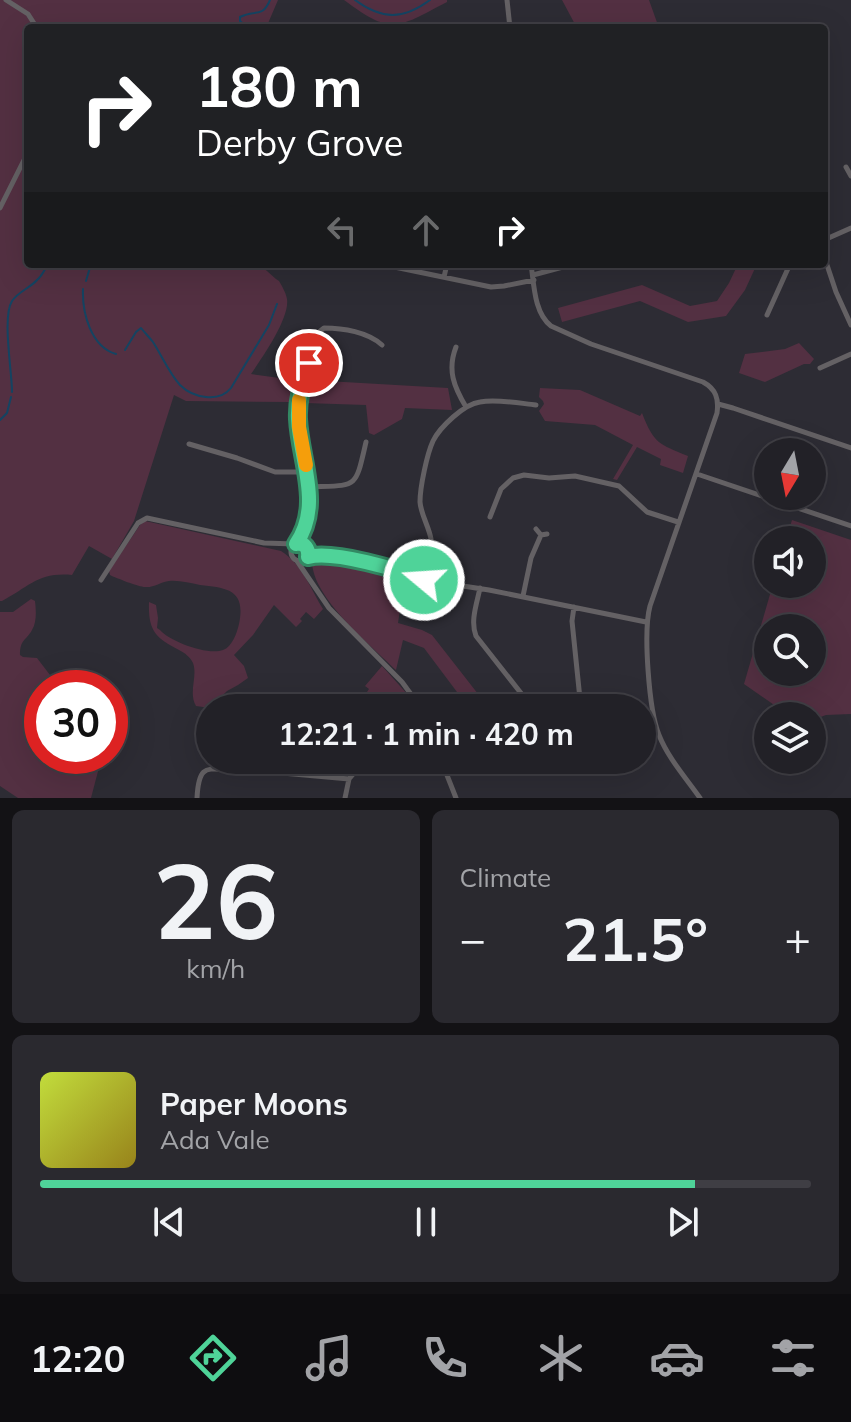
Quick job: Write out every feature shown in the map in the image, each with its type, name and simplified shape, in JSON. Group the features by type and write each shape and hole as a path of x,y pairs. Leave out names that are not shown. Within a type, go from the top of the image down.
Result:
{"street":[{"path":"6,0 28,14 34,24"},
{"path":"507,0 510,24"},
{"path":"0,208 24,160"},
{"path":"846,167 851,176"},
{"path":"828,238 851,228"},
{"path":"400,268 491,287 562,268"},
{"path":"444,277 446,268"},
{"path":"532,268 540,312 546,323 591,344 703,382 713,390 718,404 646,622 656,729 700,798"},
{"path":"767,315 788,268"},
{"path":"828,268 851,325"},
{"path":"382,345 367,335 334,328 324,328 319,332 299,403 299,427 308,472 308,506 303,531 291,550 329,608 397,676 409,694"},
{"path":"456,347 452,357 452,379 466,407"},
{"path":"820,368 851,354"},
{"path":"415,575 432,548 420,503 431,446 441,429 475,403 490,401 536,405"},
{"path":"718,404 851,448"},
{"path":"309,487 352,483 358,476 366,442"},
{"path":"189,444 275,472 308,472"},
{"path":"697,474 851,526"},
{"path":"490,517 501,489 513,478 524,475 549,478 575,476 619,486 647,512 678,522"},
{"path":"101,580 138,523 150,518 274,544 305,546 428,581 523,596 646,622"},
{"path":"523,596 531,558 544,535 536,529"},
{"path":"303,531 312,581"},
{"path":"274,544 303,561 314,555 332,556"},
{"path":"480,588 474,622 476,636 524,697 569,708 576,707 580,699 572,621 574,607"},
{"path":"197,798 200,774"},
{"path":"293,774 349,779"},
{"path":"345,798 353,774"},
{"path":"447,774 456,798"}],"shaded area":[{"path":"0,0 278,0 268,24 24,24 24,268 264,268 279,281 287,307 274,338 251,374 294,380 291,402 186,401 174,395 134,521 112,559 89,546 72,575 42,578 0,601"},
{"path":"344,0 447,2 417,18 395,24 373,19"},
{"path":"562,0 649,0 658,24 575,24"},
{"path":"736,268 755,268 745,290 726,316 688,322 640,301 562,322 558,308 642,285 690,306 717,301"},
{"path":"799,343 814,359 810,364 765,382 739,373 745,354 785,349"},
{"path":"309,380 448,388 452,410 405,408 402,419 374,435 369,433 366,405 305,403"},
{"path":"540,388 580,390 640,416 642,413 659,442 688,456 683,473 660,465 661,459 637,447 617,480 613,479 633,445 595,425 545,421 539,411 544,404 539,397"},
{"path":"792,520 810,526 790,526"},
{"path":"145,521 281,551 301,570 323,609 314,619 306,612 296,627 274,605 234,655 244,666 248,678 224,694 196,694 196,706 193,663 155,632 150,620 149,602 156,605 157,628 172,639 208,651 223,650 234,639 240,604 233,593 219,588 173,581 145,587 110,575 109,571"},
{"path":"826,532 851,540 851,714 826,715 826,702 770,702 744,684 754,650 754,686 826,686 826,614 764,614 769,598 826,598"},
{"path":"312,560 405,577 398,623 432,635 478,694 458,694 424,648 403,640 396,670 344,620 321,589"},
{"path":"31,599 35,601 35,623 22,643 20,655 37,658 46,670 24,670 24,774 97,774 91,798 18,798 0,786 0,612 13,612"},
{"path":"382,666 407,694 366,694 369,689 365,686"}],"waterway":[{"path":"243,24 240,17 261,12 270,0"},
{"path":"355,0 374,11 392,15 411,11 430,0"},
{"path":"12,392 9,309 12,301 39,278 45,268"},
{"path":"86,281 90,268"},
{"path":"83,289 86,318 94,337 116,354"},
{"path":"125,350 141,328 180,385 199,396 220,396 231,388 269,325 277,304"},
{"path":"0,420 7,413 11,397"}],"slow traffic":[{"path":"299,400 299,427 306,465"}],"route":[{"path":"309,363 300,390 298,410 309,500 303,531 296,544 306,547 308,557 332,556 387,567 424,580"}]}
